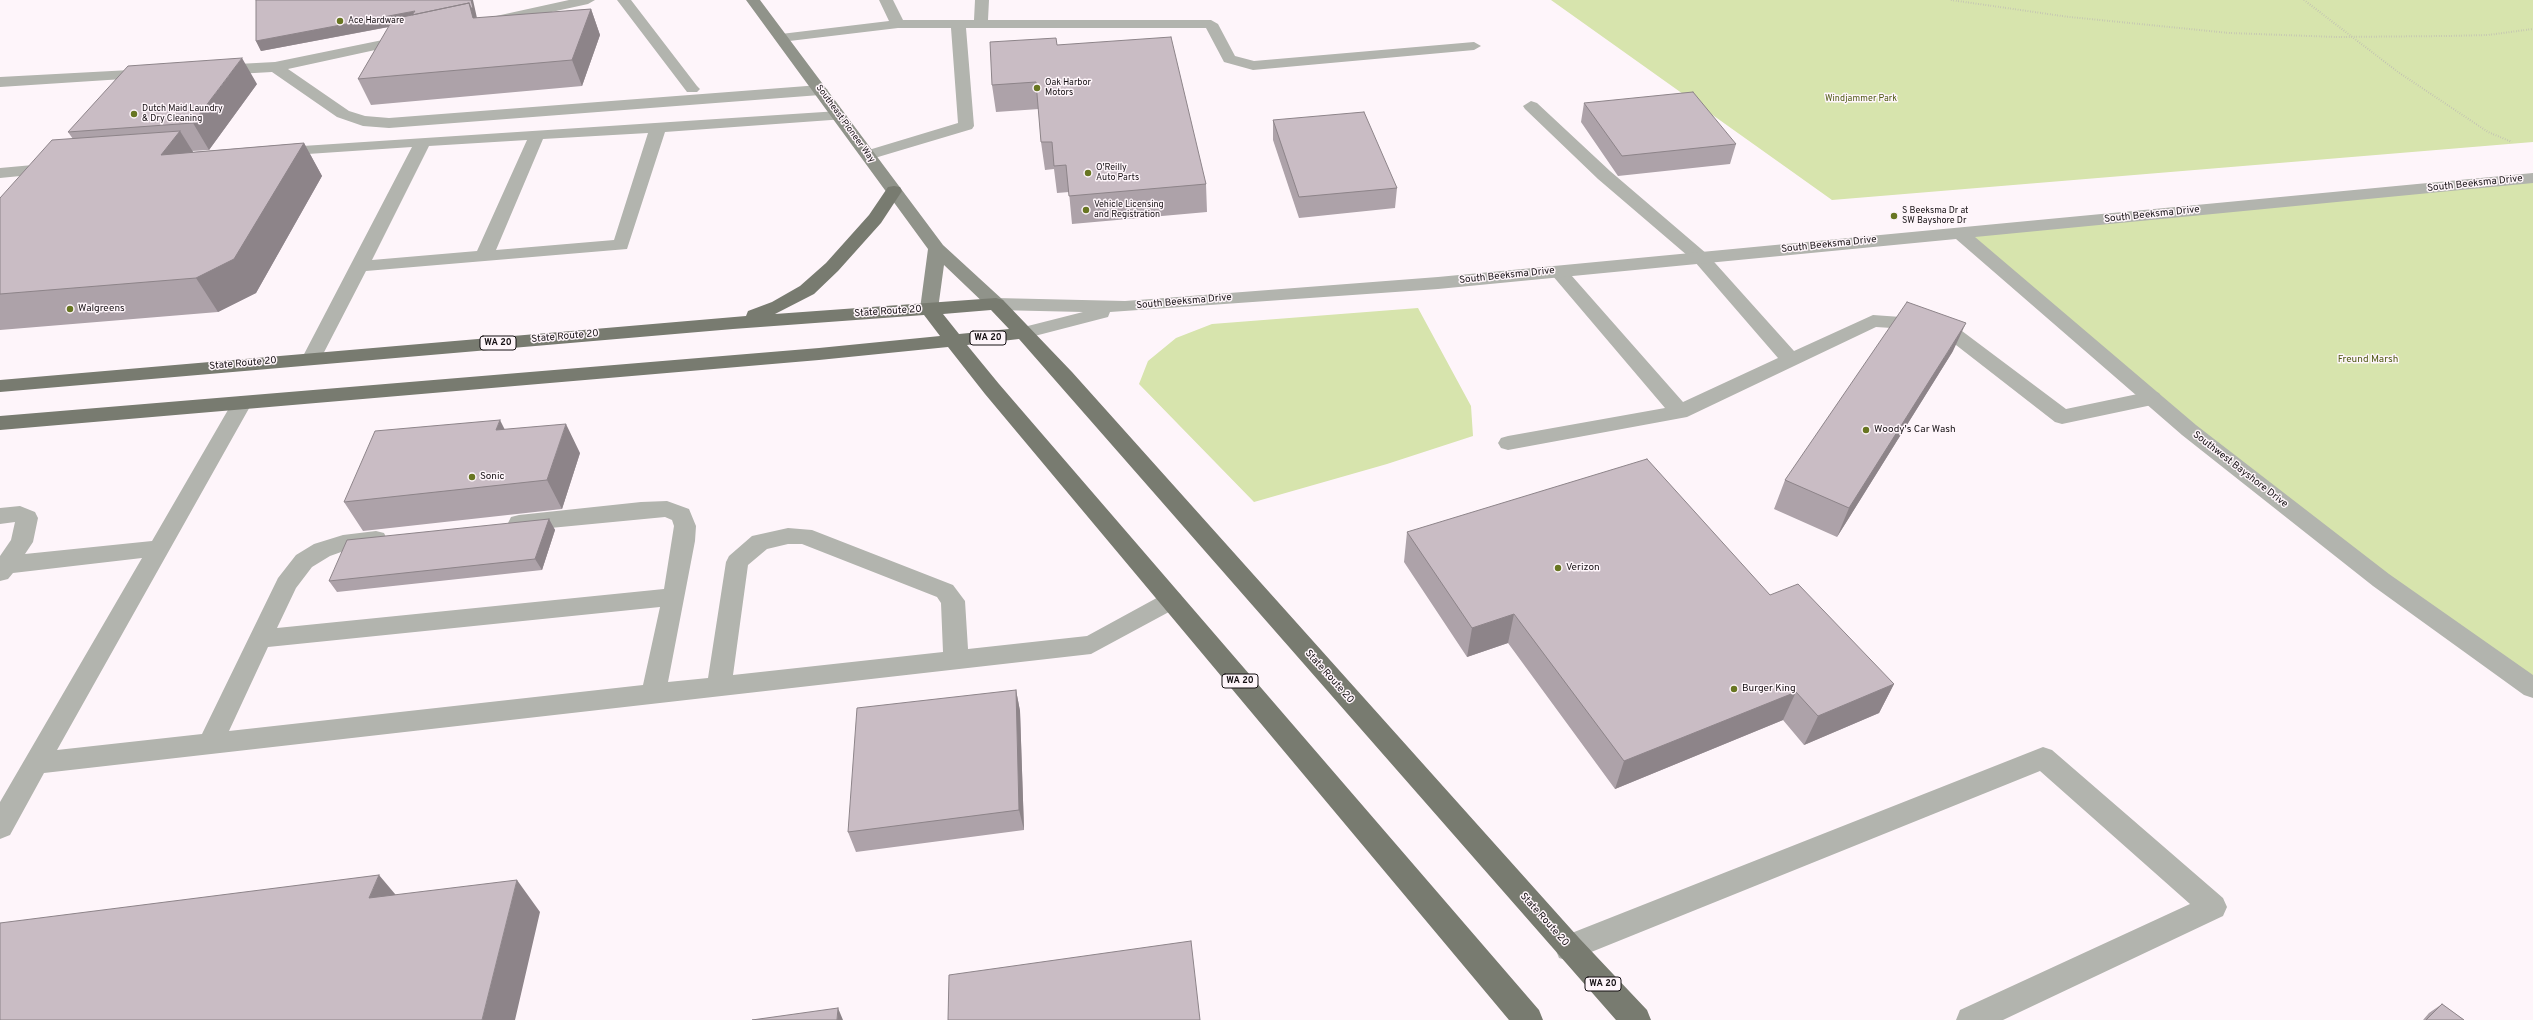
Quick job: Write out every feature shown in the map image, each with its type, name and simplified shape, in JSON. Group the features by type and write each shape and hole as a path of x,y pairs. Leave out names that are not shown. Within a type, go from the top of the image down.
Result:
{"main road":[{"name":"Southeast Pioneer Way","path":"753,0 937,249 996,304"},
{"path":"733,323 780,306 807,290 832,268 855,243 894,191"},
{"path":"929,309 937,249"},
{"name":"State Route 20","path":"0,386 733,323 996,304 1024,333 1569,948 1636,1020"},
{"name":"WA 20","path":"929,309 953,342 1528,1020"},
{"name":"WA 20","path":"0,423 953,342 1024,333"}],"street":[{"path":"513,0 518,15"},
{"path":"480,23 588,0"},
{"path":"624,0 692,89"},
{"path":"886,0 898,24"},
{"path":"981,24 982,0"},
{"path":"781,38 898,24 1211,24 1230,59 1253,66 1474,46"},
{"path":"868,155 966,126 958,24"},
{"path":"204,71 275,67 419,36"},
{"path":"275,67 342,114 363,121 389,123 820,90"},
{"path":"0,82 165,73"},
{"path":"1531,106 1604,175 1701,258 1791,360"},
{"path":"260,153 839,116"},
{"path":"360,266 621,245 658,127"},
{"path":"484,256 537,135"},
{"path":"312,358 423,142"},
{"path":"0,172 71,167"},
{"name":"South Beeksma Drive","path":"996,304 1126,307 1438,283 2533,178"},
{"name":"Southwest Bayshore Drive","path":"1960,233 2189,430 2381,580 2533,688"},
{"path":"1558,271 1680,412"},
{"name":"South Beeksma Drive","path":"1024,333 1126,307"},
{"path":"1508,443 1680,412 1873,321 1943,326 2062,418 2152,398"},
{"path":"0,827 242,403"},
{"path":"500,525 641,510 667,509 681,515 685,526 674,597 653,694"},
{"path":"0,516 20,514 27,518 22,542 2,568"},
{"path":"210,744 286,584 304,561 322,550 343,542 398,536"},
{"path":"719,686 737,562 760,542 788,536 804,536 945,591 953,601 956,660"},
{"path":"2,568 159,548"},
{"path":"260,639 674,597"},
{"path":"36,763 1091,645 1172,600"},
{"path":"1569,948 2042,758 2213,908 1971,1020"}],"path":[{"path":"1951,0 2047,15 2153,27 2230,33 2350,37 2475,35 2533,29"},
{"path":"2304,0 2350,37 2488,132 2516,144"}],"green space":[{"name":"Windjammer Park","path":"1551,0 2533,0 2533,142 1832,200"},
{"name":"Freund Marsh","path":"2533,178 2533,688 2381,580 1960,233"},
{"path":"1418,308 1471,406 1473,436 1387,464 1254,502 1139,384 1148,361 1176,338 1212,324"}],"building":[{"name":"Ace Hardware","path":"256,0 471,0 473,8 471,8 469,3 412,15 415,11 256,41"},
{"path":"469,3 473,18 591,9 572,60 358,79 393,19"},
{"path":"1171,37 1206,184 1069,196 1066,165 1054,166 1052,142 1041,142 1036,82 992,85 990,42 1056,38 1057,45"},
{"path":"242,58 193,123 68,132 128,66"},
{"path":"1693,92 1736,144 1622,156 1584,103"},
{"path":"1364,112 1397,188 1299,197 1273,120"},
{"name":"Walgreens","path":"180,131 161,155 304,143 234,259 196,278 0,294 0,198 52,140"},
{"name":"Woody's Car Wash","path":"1907,302 1966,323 1849,508 1785,480"},
{"path":"500,420 496,430 566,424 547,480 344,502 375,431"},
{"path":"1647,459 1770,595 1798,584 1894,684 1818,716 1796,692 1624,761 1514,614 1472,628 1407,532"},
{"path":"549,519 535,559 329,581 347,540"},
{"path":"1016,690 1019,810 848,832 857,708"},
{"path":"379,875 369,898 517,880 482,1020 0,1020 0,923"},
{"path":"1191,941 1200,1020 948,1020 949,975"},
{"path":"2442,1004 2464,1020 2426,1020"},
{"path":"838,1008 837,1020 752,1020"}],"place":[{"name":"Ace Hardware","path":"340,21"},
{"name":"Oak Harbor Motors","path":"1037,88"},
{"name":"Dutch Maid Laundry & Dry Cleaning","path":"134,114"},
{"name":"O'Reilly Auto Parts","path":"1088,173"},
{"name":"Vehicle Licensing and Registration","path":"1086,210"},
{"name":"S Beeksma Dr at SW Bayshore Dr","path":"1894,216"},
{"name":"Walgreens","path":"70,309"},
{"name":"Woody's Car Wash","path":"1866,430"},
{"name":"Sonic","path":"472,477"},
{"name":"Verizon","path":"1558,568"},
{"name":"Burger King","path":"1734,689"}]}
